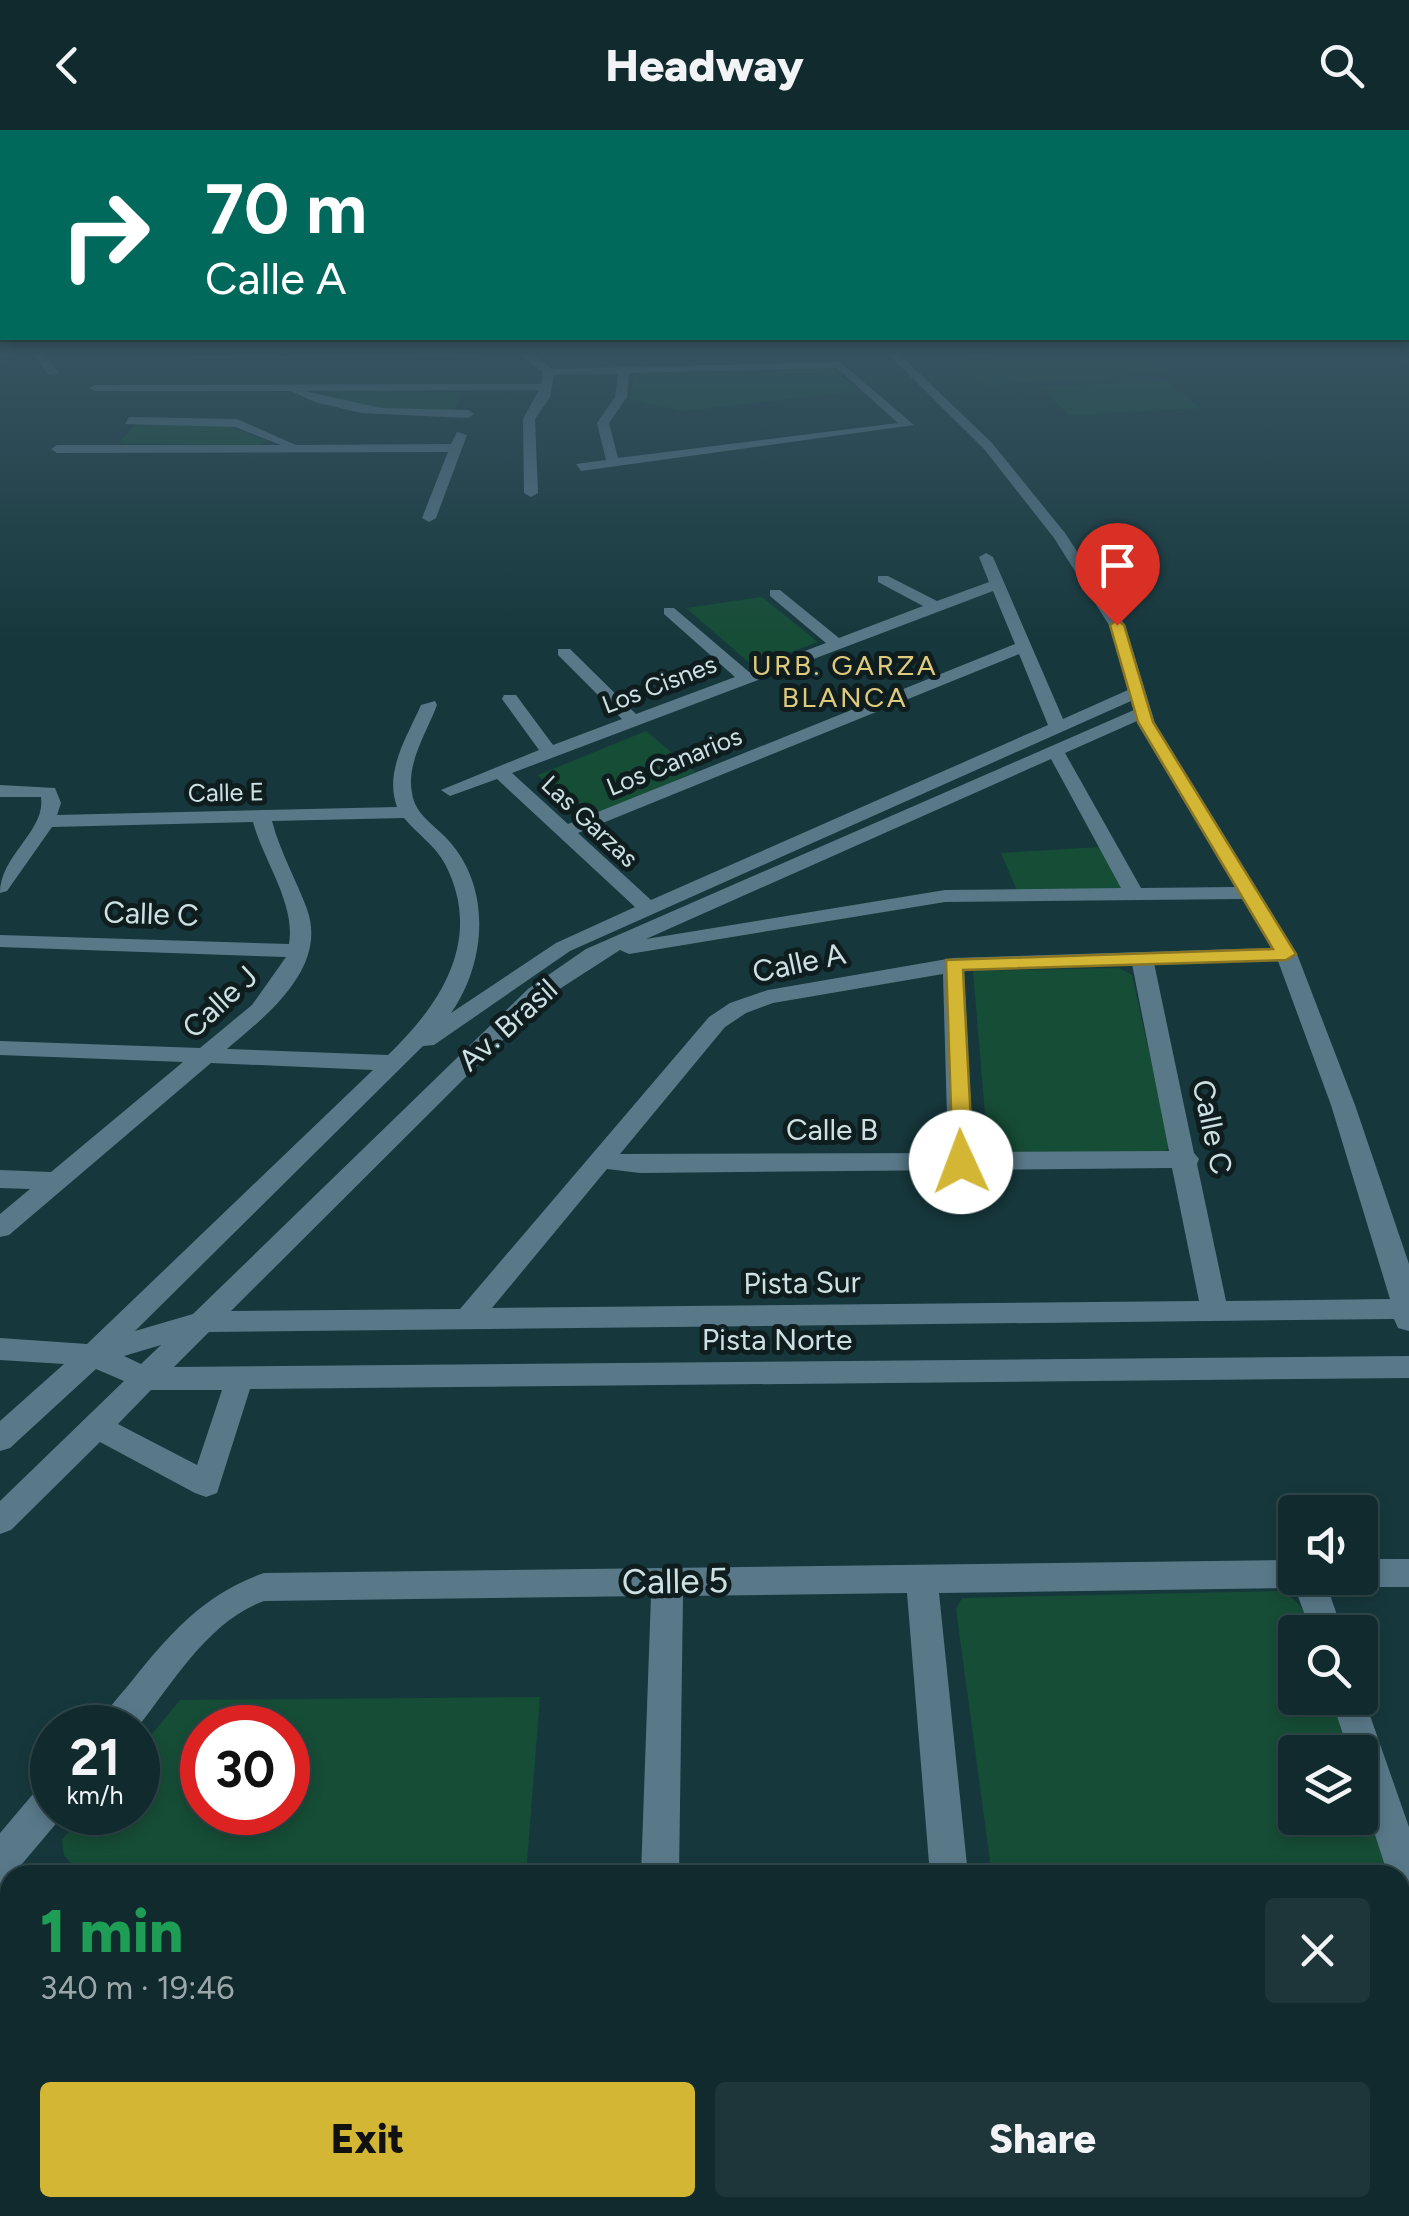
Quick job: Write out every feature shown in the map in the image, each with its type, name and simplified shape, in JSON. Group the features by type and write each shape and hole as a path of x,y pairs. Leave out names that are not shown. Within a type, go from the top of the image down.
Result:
{"street":[{"path":"57,449 403,448"},
{"path":"429,518 456,448"},
{"path":"530,448 532,493"},
{"path":"610,448 614,463"},
{"path":"581,467 727,448"},
{"path":"990,448 1060,536 1117,625 1130,658 1138,703 1286,954 1344,1105 1399,1274 1407,1316"},
{"path":"986,557 1058,727"},
{"path":"883,579 936,607"},
{"name":"Los Cisnes","path":"450,790 997,584"},
{"path":"775,593 836,644"},
{"path":"670,611 746,678"},
{"name":"Los Canarios","path":"565,832 1024,646"},
{"path":"564,652 632,721"},
{"path":"510,699 550,752"},
{"name":"Av. Brasil","path":"394,1063 563,946 1058,727 1138,703"},
{"name":"Av. Brasil","path":"0,1521 536,994 594,954 1055,751 1138,703"},
{"path":"0,1439 93,1355 394,1063 448,1001 459,981 468,939 466,902 452,858 408,812 401,779 429,705"},
{"path":"1055,751 1134,894"},
{"name":"Las Garzas","path":"499,771 647,908"},
{"path":"0,791 48,792 52,802 46,821 7,868 0,887"},
{"name":"Calle E","path":"46,821 408,812"},
{"path":"261,816 267,851 296,898 304,930 300,951"},
{"path":"594,954 945,896 1250,893"},
{"name":"Calle C","path":"0,942 300,951"},
{"name":"Calle J","path":"0,1228 278,992 300,951"},
{"name":"Calle A","path":"466,1321 597,1160 717,1022 738,1008 768,997 953,964 1286,954"},
{"name":"Calle C","path":"1142,958 1187,1159 1214,1310"},
{"path":"953,964 961,1162"},
{"path":"0,1048 394,1063"},
{"name":"Calle B","path":"597,1160 640,1164 1187,1159"},
{"path":"0,1178 58,1181"},
{"name":"Pista Sur","path":"201,1322 1214,1310 1407,1316"},
{"path":"93,1355 201,1322"},
{"path":"0,1349 93,1355 146,1379"},
{"name":"Pista Norte","path":"146,1379 1409,1367"},
{"path":"96,1426 206,1484 240,1377"},
{"path":"1378,1573 1409,1573"},
{"name":"Calle 5","path":"135,1705 220,1607 242,1592 264,1587 1278,1574"},
{"path":"922,1579 948,1865"},
{"path":"660,1865 666,1581"},
{"path":"1354,1715 1403,1865"},
{"path":"0,1861 30,1826"}],"green space":[{"path":"762,597 818,642 753,666 686,608"},
{"path":"646,731 695,772 584,820 538,775"},
{"path":"1100,847 1126,889 1018,893 1001,853"},
{"path":"1119,968 1132,975 1170,1148 1163,1152 988,1150 973,971"},
{"path":"1278,1591 1278,1595 1292,1598 1305,1615 1278,1615 1278,1715 1338,1715 1344,1735 1278,1735 1278,1835 1376,1835 1386,1865 991,1865 956,1609 962,1598"},
{"path":"540,1697 527,1865 72,1865 64,1855 62,1840 66,1835 160,1835 160,1724 180,1700"}],"district":[{"name":"URB. GARZA BLANCA","path":"845,681"}],"route":[{"path":"961,1162 953,964 978,960 1286,954 1141,713 1130,658 1117,625"}]}
